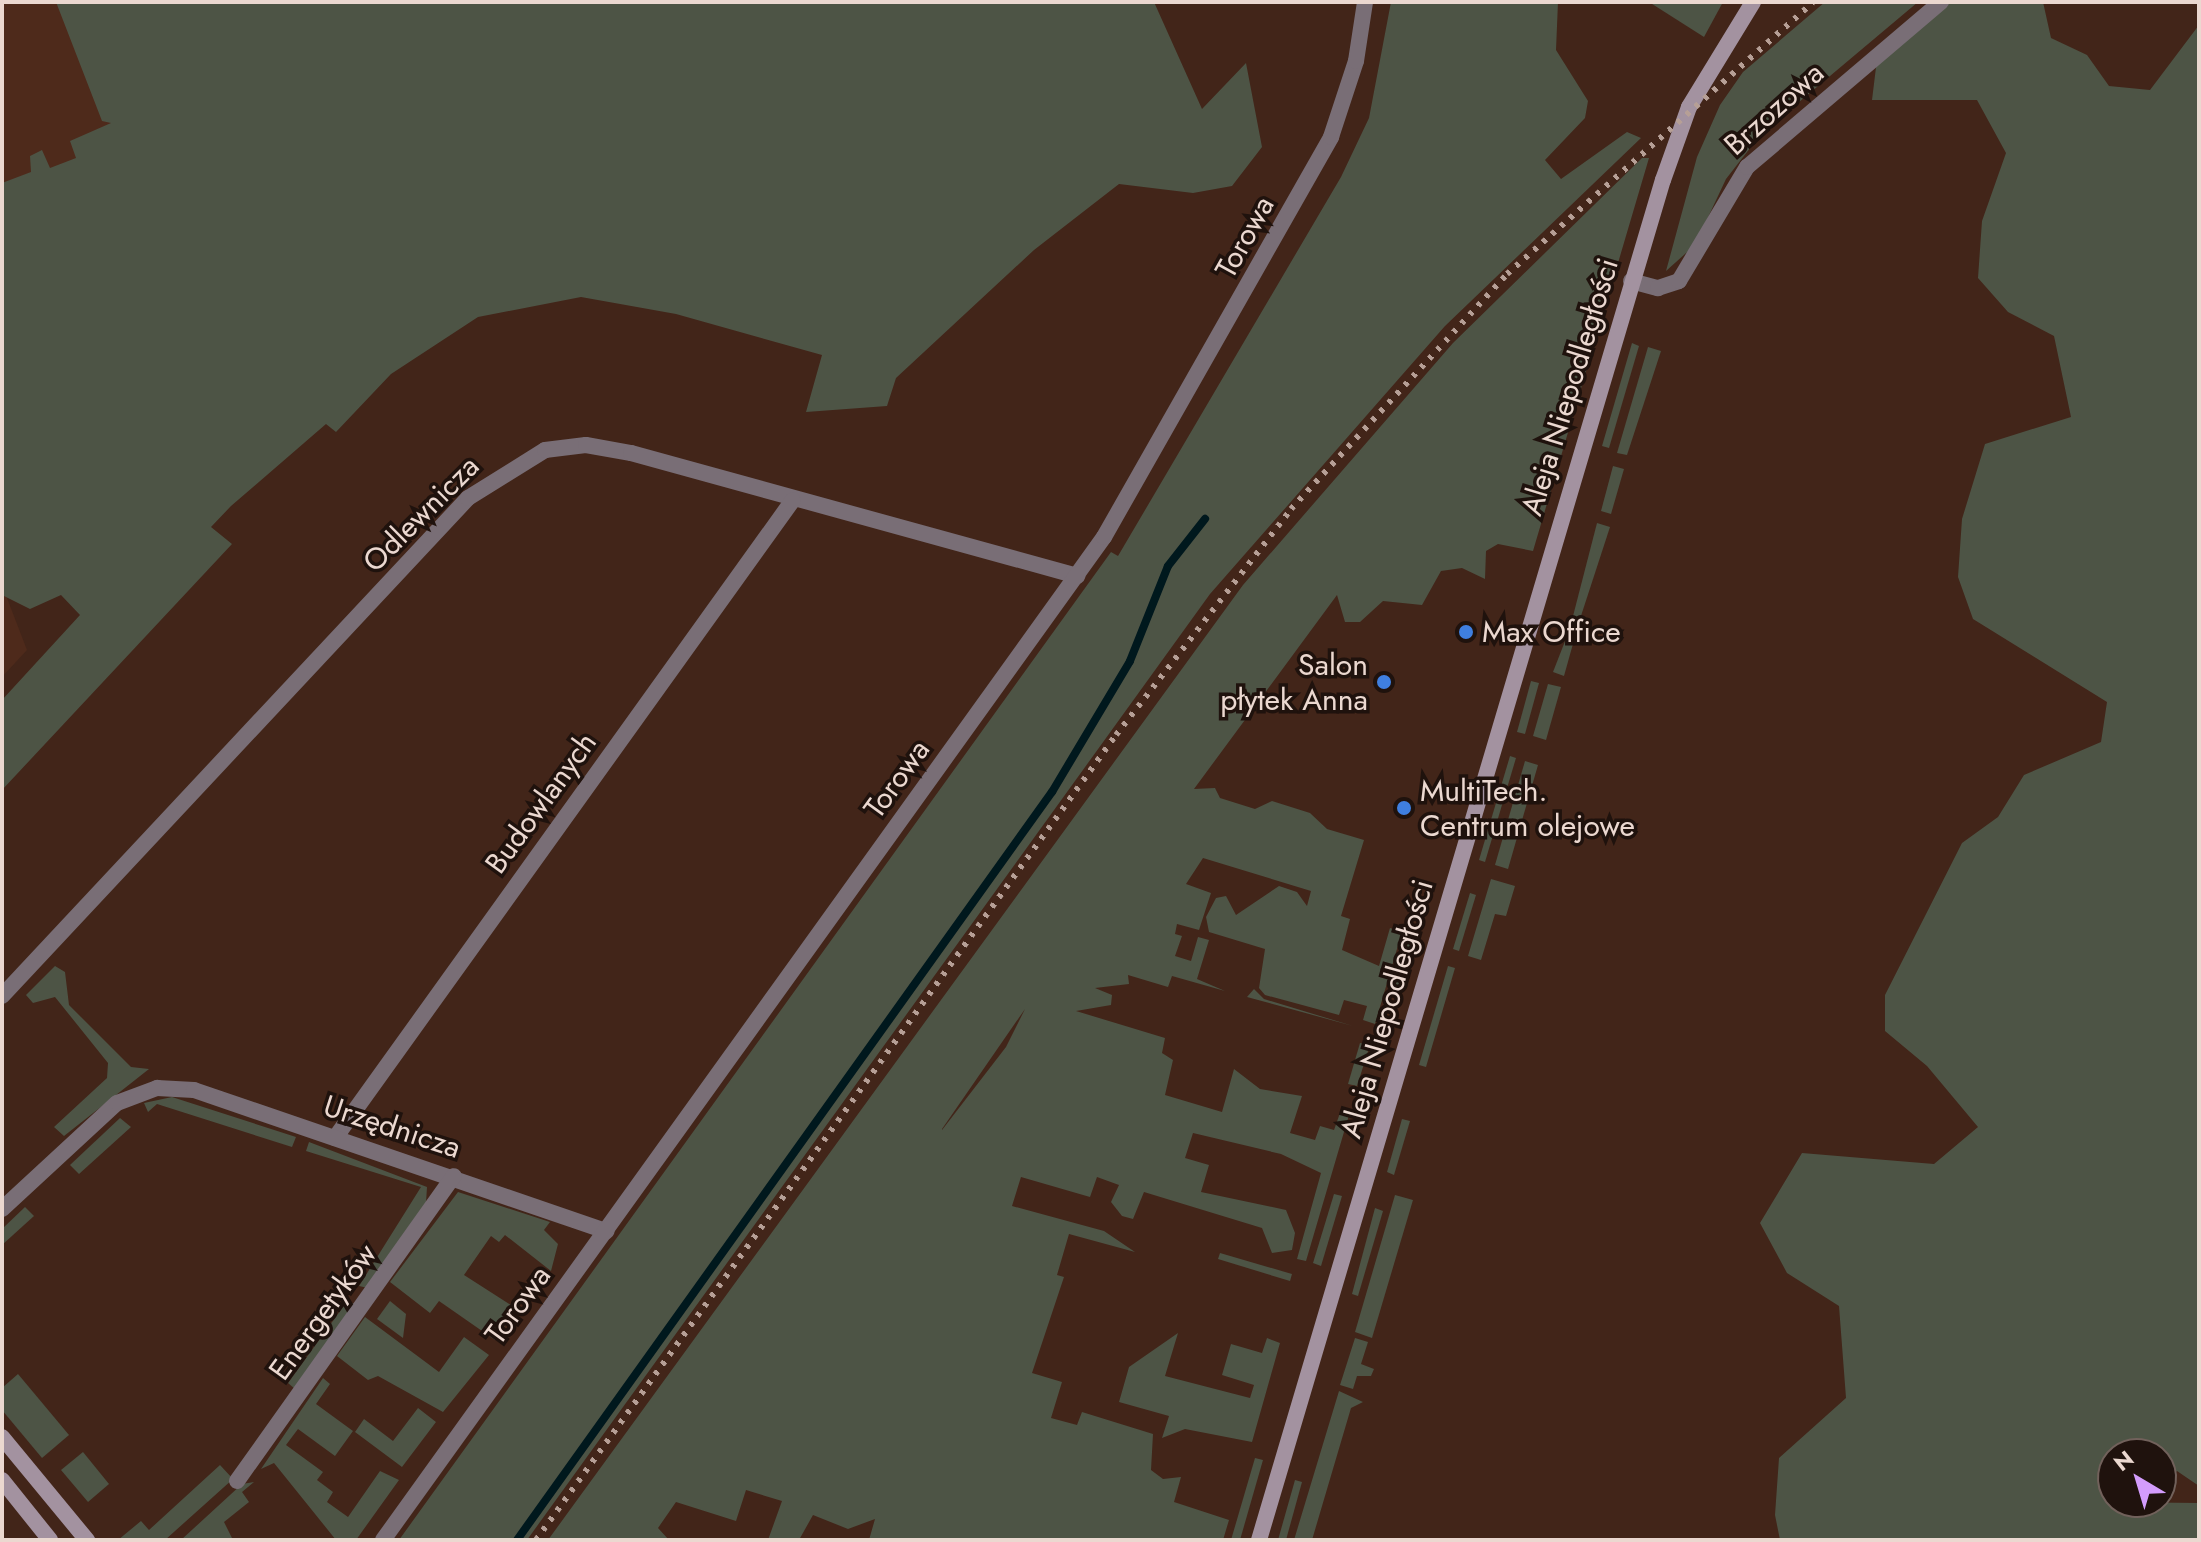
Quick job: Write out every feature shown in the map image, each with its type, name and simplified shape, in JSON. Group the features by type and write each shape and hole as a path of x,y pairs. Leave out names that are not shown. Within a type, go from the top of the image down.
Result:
{"street":[{"name":"Torowa","path":"383,1540 1077,576 1331,137 1356,61 1365,2"},
{"name":"Aleja Niepodległości","path":"1259,1540 1631,281 1689,107 1753,2"},
{"name":"Brzozowa","path":"1631,281 1658,288 1679,281 1753,161 1941,2"},
{"name":"Odlewnicza","path":"2,996 468,498 511,465 545,450 586,445 1077,576"},
{"name":"Budowlanych","path":"335,1138 793,500"},
{"name":"Urzędnicza","path":"2,1209 117,1103 157,1088 194,1090 454,1176 607,1231"},
{"name":"Energetyków","path":"237,1481 454,1176"},
{"path":"2,1437 87,1540"},
{"path":"2,1480 50,1540"}],"shaded area":[{"path":"2,2 77,2 129,140 2,188"},
{"path":"2,585 27,650 2,677"}],"green space":[{"path":"56,2 1154,2 1202,109 1246,63 1262,147 1232,186 1193,193 1119,184 1034,250 896,378 887,406 806,412 822,355 676,314 581,297 478,317 391,374 336,432 326,424 231,506 211,527 232,544 2,790 2,700 80,615 61,595 30,609 2,595 2,183 31,172 30,156 42,150 50,168 76,158 70,141 111,123 102,121"},
{"path":"1391,2 1558,2 1556,50 1588,101 1585,118 1545,160 1561,179 1627,132 1641,138 1445,326 1210,594 527,1540 399,1540 1111,552 1118,556 1341,177 1369,118"},
{"path":"1649,2 1723,2 1704,37"},
{"path":"1825,2 1918,2 1761,134 1726,179 1695,245 1666,271 1697,157 1720,105 1743,72"},
{"path":"1935,2 2043,2 2051,38 2087,55 2109,86 2150,90 2199,25 2199,1486 2177,1471 2177,1438 2097,1438 2097,1518 2177,1518 2177,1503 2199,1503 2199,1540 1780,1540 1775,1515 1779,1458 1846,1398 1839,1306 1787,1273 1760,1223 1802,1153 1934,1164 1978,1127 1927,1066 1885,1031 1885,995 1962,843 1998,817 2024,775 2101,742 2107,702 1973,619 1958,577 1962,519 1985,444 2071,417 2054,336 2008,312 1978,278 1982,221 2006,153 1977,100 1872,100 1878,51"},
{"path":"1642,158 1649,158 1533,551 1498,544 1486,551 1485,579 1462,568 1441,571 1422,605 1383,601 1360,622 1345,622 1337,595 1194,789 1215,788 1220,798 1255,809 1272,801 1310,813 1327,829 1364,840 1341,916 1350,919 1342,950 1379,966 1390,928 1402,932 1375,1024 1363,1020 1367,1006 1344,1000 1339,1015 1265,995 1259,988 1265,949 1209,932 1206,917 1216,898 1226,896 1236,915 1279,886 1297,892 1307,906 1311,891 1203,858 1186,884 1211,893 1199,930 1177,924 1175,934 1182,936 1175,956 1191,961 1198,937 1209,940 1197,979 1225,991 1172,976 1168,987 1128,975 1129,984 1095,988 1112,995 1111,1005 1076,1011 1165,1038 1162,1053 1173,1060 1165,1095 1222,1112 1234,1069 1260,1089 1302,1096 1290,1133 1315,1140 1320,1126 1334,1130 1340,1113 1349,1115 1306,1261 1297,1259 1321,1173 1281,1154 1193,1133 1185,1158 1209,1165 1201,1192 1286,1210 1295,1233 1292,1250 1272,1253 1262,1228 1144,1192 1133,1219 1122,1216 1111,1202 1119,1185 1097,1177 1090,1197 1021,1177 1012,1206 1104,1231 1135,1252 1069,1234 1057,1275 1064,1277 1032,1373 1062,1382 1051,1418 1077,1425 1082,1412 1153,1434 1151,1470 1163,1479 1181,1477 1174,1502 1229,1520 1223,1540 869,1540 875,1519 848,1529 813,1515 799,1540 768,1540 782,1501 746,1490 736,1521 676,1502 658,1528 669,1540 548,1540 1243,585 1453,343","holes":["1025,1009 1006,1047 942,1130"]},
{"path":"1632,343 1639,346 1609,448 1602,446"},
{"path":"1648,347 1661,351 1627,455 1617,453"},
{"path":"1613,466 1624,469 1611,514 1601,511"},
{"path":"1597,523 1610,527 1579,622 1572,620"},
{"path":"1569,631 1576,633 1564,676 1553,672"},
{"path":"1531,681 1539,683 1525,734 1517,732"},
{"path":"1548,684 1561,687 1546,740 1533,736"},
{"path":"1510,756 1516,758 1485,862 1479,860"},
{"path":"1525,761 1538,765 1508,869 1495,865"},
{"path":"1491,879 1515,886 1506,916 1495,914 1481,960 1468,956"},
{"path":"1470,893 1476,895 1459,951 1453,949"},
{"path":"1410,936 1417,938 1400,997 1393,994"},
{"path":"55,966 65,972 69,1005 131,1067 149,1069 64,1136 54,1127 107,1078 108,1063 55,997 33,1003 26,995"},
{"path":"1448,966 1455,968 1426,1067 1419,1065"},
{"path":"1254,989 1264,999 1353,1026 1247,997"},
{"path":"1360,1043 1370,1045 1357,1086 1348,1084"},
{"path":"172,1097 296,1137 292,1147 157,1104 148,1112 144,1103"},
{"path":"120,1118 131,1127 79,1174 70,1165"},
{"path":"1402,1119 1410,1121 1394,1175 1387,1172"},
{"path":"309,1142 427,1187 426,1203 368,1288 359,1286 421,1187 306,1151"},
{"path":"458,1192 550,1222 544,1230 558,1244 551,1271 505,1235 499,1242 491,1236 464,1275 517,1309 495,1340 439,1301 430,1313 390,1282"},
{"path":"1334,1194 1342,1196 1321,1266 1313,1263"},
{"path":"1395,1195 1413,1200 1372,1338 1355,1332"},
{"path":"25,1207 34,1216 2,1245 2,1229"},
{"path":"1375,1208 1383,1211 1358,1296 1352,1294"},
{"path":"1220,1253 1292,1274 1290,1281 1218,1259"},
{"path":"348,1300 355,1305 295,1389 288,1383"},
{"path":"390,1301 406,1314 403,1338 377,1319"},
{"path":"365,1317 439,1372 464,1337 489,1355 443,1412 378,1376 368,1380 337,1356"},
{"path":"1178,1333 1165,1376 1250,1398 1254,1385 1222,1375 1231,1344 1262,1353 1267,1338 1280,1343 1252,1442 1185,1429 1162,1438 1169,1416 1119,1402 1129,1367"},
{"path":"1355,1338 1368,1342 1361,1364 1374,1369 1371,1376 1357,1376 1353,1389 1340,1385"},
{"path":"18,1374 69,1435 42,1458 2,1410 2,1388"},
{"path":"323,1378 330,1384 316,1404 353,1431 335,1456 298,1429 286,1445 323,1472 317,1480 333,1492 327,1502 348,1517 380,1471 399,1480 356,1540 336,1540 274,1463 261,1469"},
{"path":"1339,1391 1363,1402 1351,1408 1312,1540 1294,1540"},
{"path":"418,1408 436,1422 402,1467 355,1432 364,1419 393,1441"},
{"path":"83,1452 109,1484 88,1502 61,1470"},
{"path":"1255,1458 1263,1460 1240,1540 1231,1540"},
{"path":"220,1465 233,1479 165,1540 118,1540 141,1521 149,1530"},
{"path":"1295,1480 1302,1482 1286,1540 1278,1540"},
{"path":"254,1482 242,1492 249,1502 224,1522 233,1540 181,1540 242,1484"}],"waterway":[{"path":"517,1540 1052,792 1130,661 1168,566 1205,519"}],"railway":[{"path":"536,1540 1116,735 1291,509 1507,274 1813,2"}],"place":[{"name":"Max Office","path":"1466,632"},
{"name":"Salon płytek Anna","path":"1384,682"},
{"name":"MultiTech. Centrum olejowe","path":"1404,808"}]}
